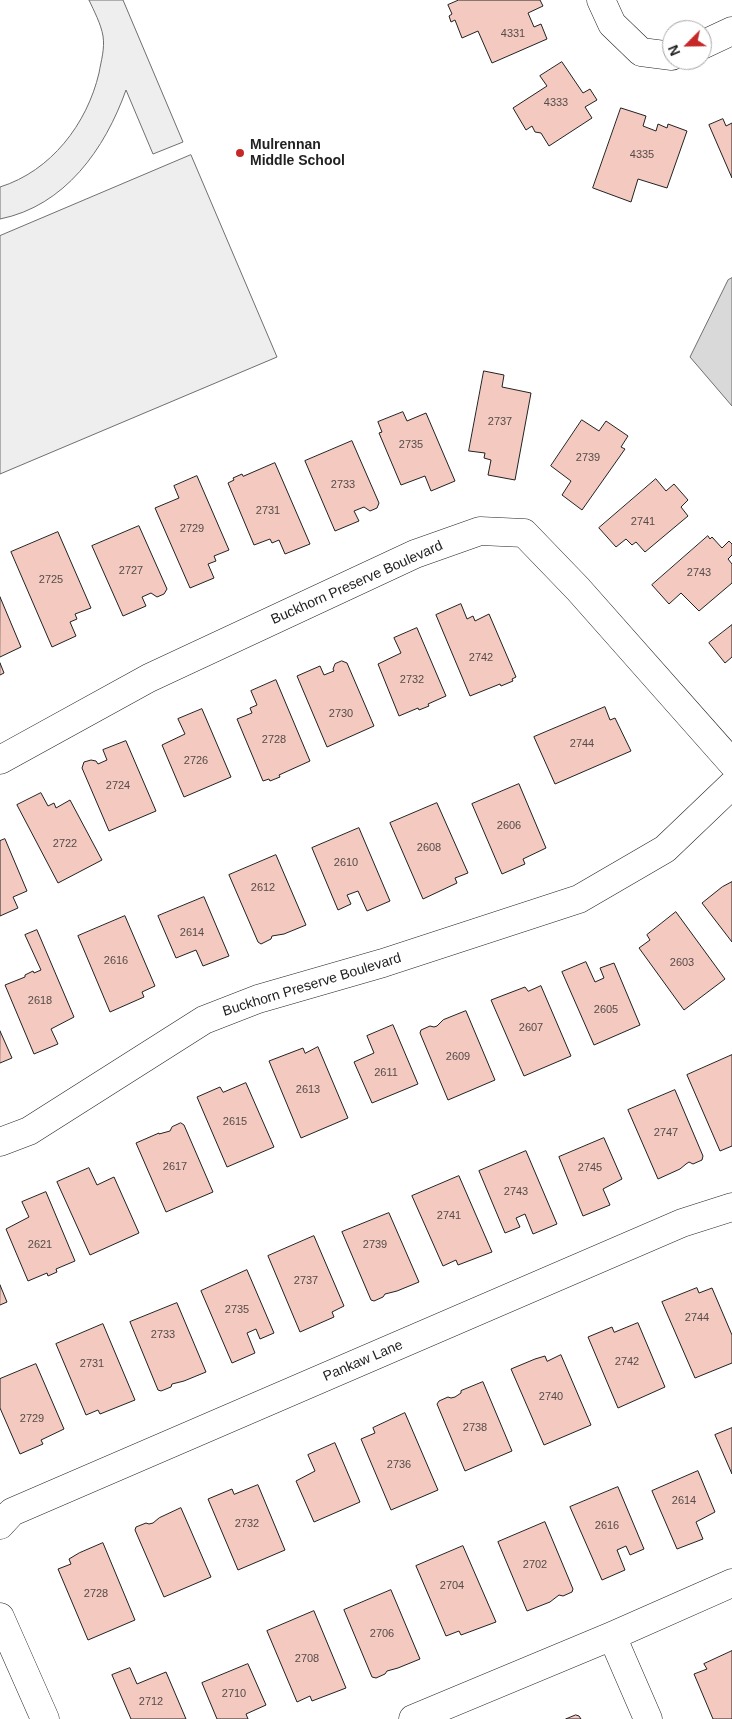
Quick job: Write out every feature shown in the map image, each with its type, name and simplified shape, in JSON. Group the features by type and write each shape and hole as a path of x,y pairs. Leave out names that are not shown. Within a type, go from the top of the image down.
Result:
{"street":[{"path":"601,0 612,24 641,52 662,55"},
{"path":"712,41 732,32"},
{"name":"Buckhorn Preserve Boulevard","path":"0,760 149,678 414,554 480,531 524,533 578,589 732,764"},
{"name":"Buckhorn Preserve Boulevard","path":"0,1142 29,1131 204,1020 258,999 383,963 579,899 665,849 732,785"},
{"name":"Pankaw Lane","path":"0,1525 12,1512 682,1223 732,1207"},
{"path":"413,1719 612,1636 732,1583"},
{"path":"0,1617 45,1719"},
{"path":"612,1636 648,1719"}],"shaded area":[{"path":"89,0 123,0 183,142 153,154 126,90 107,133 80,172 44,202 23,212 0,219 0,187 18,180 35,170 51,157 76,127 86,110 99,73 103,41 101,27"},
{"path":"191,155 277,357 0,474 0,236"},
{"path":"732,278 732,406 690,357 728,280"}],"building":[{"path":"459,0 540,0 543,6 528,13 534,27 541,24 547,39 492,63 478,31 462,38 455,20 451,22 449,16 452,14 448,5"},
{"path":"562,62 583,93 590,89 597,100 585,107 592,118 549,146 541,133 535,132 532,126 526,130 513,108 547,86 540,76"},
{"path":"621,108 646,116 643,126 656,131 658,124 667,128 668,124 687,131 667,188 638,179 631,202 593,188"},
{"path":"723,119 726,126 732,123 732,178 709,125"},
{"path":"484,371 504,375 502,387 531,393 515,480 488,475 491,460 484,458 485,453 469,451"},
{"path":"403,412 407,421 426,413 455,481 431,491 425,476 401,485 379,433 382,432 378,422"},
{"path":"582,420 599,431 606,421 628,436 621,447 625,449 582,510 562,495 571,481 551,466"},
{"path":"352,441 379,503 377,508 370,511 364,507 354,511 359,521 335,531 305,461"},
{"path":"275,463 310,544 285,554 279,540 272,543 270,539 254,545 228,483 234,480 233,478 242,474 243,476"},
{"path":"197,476 229,550 214,556 216,561 208,564 214,578 190,588 155,508 179,498 174,486"},
{"path":"656,479 666,491 674,484 688,500 681,507 688,516 645,552 636,542 632,545 626,539 616,547 599,528"},
{"path":"139,526 167,589 164,594 157,597 151,593 142,597 146,606 123,616 92,546"},
{"path":"58,532 91,608 75,614 77,619 70,622 76,636 52,647 11,552"},
{"path":"708,536 710,539 712,537 722,548 729,541 732,544 732,555 728,559 732,564 732,583 699,611 681,593 669,604 652,585"},
{"path":"0,597 21,647 0,657"},
{"path":"461,604 467,619 473,616 475,621 489,614 516,677 512,679 513,681 470,696 436,615"},
{"path":"732,625 732,657 725,663 709,643"},
{"path":"417,628 446,696 428,704 429,706 419,710 418,708 399,716 378,664 401,653 394,638"},
{"path":"342,661 347,663 374,726 327,747 297,676 320,666 324,675 334,671 335,664"},
{"path":"0,663 4,673 0,675"},
{"path":"276,680 310,761 279,775 280,777 270,781 269,779 263,781 237,719 252,713 250,708 257,705 251,691"},
{"path":"605,707 610,720 615,718 631,751 555,784 534,737"},
{"path":"202,709 231,777 184,797 162,745 185,734 178,719"},
{"path":"126,741 156,811 109,831 82,768 84,762 91,760 96,761 98,764 107,760 103,750"},
{"path":"519,784 546,848 523,859 525,864 502,874 472,804"},
{"path":"41,793 48,806 54,803 56,808 70,800 102,860 58,883 17,805"},
{"path":"437,803 468,873 455,878 457,883 423,899 390,823"},
{"path":"359,828 390,901 367,911 358,891 347,895 351,904 338,910 312,848"},
{"path":"5,839 27,891 13,897 18,908 0,916 0,841"},
{"path":"276,855 306,925 284,934 272,936 271,939 261,944 258,942 229,875"},
{"path":"732,882 732,942 702,903 722,887"},
{"path":"204,897 229,956 203,966 196,950 176,958 158,916"},
{"path":"676,912 725,979 684,1010 639,948 650,940 647,935"},
{"path":"125,916 155,986 142,992 144,997 110,1012 78,936"},
{"path":"37,930 74,1017 51,1029 58,1044 34,1054 5,985 25,977 25,975 33,971 34,973 41,970 25,935"},
{"path":"586,962 595,982 604,978 600,968 614,963 640,1025 594,1045 562,972"},
{"path":"541,986 571,1056 524,1076 491,1000 525,987 528,991"},
{"path":"466,1011 495,1080 448,1100 420,1033 421,1030 430,1026 437,1026 443,1020"},
{"path":"393,1025 418,1084 372,1103 354,1062 374,1053 367,1036"},
{"path":"0,1031 12,1058 0,1063"},
{"path":"318,1047 348,1118 301,1138 269,1061 303,1048 305,1053"},
{"path":"732,1055 732,1146 720,1151 687,1075"},
{"path":"246,1083 274,1147 227,1167 197,1097 220,1087 223,1092"},
{"path":"675,1090 703,1156 702,1160 693,1164 689,1162 680,1169 658,1179 628,1110"},
{"path":"181,1123 184,1125 213,1192 166,1212 136,1143 159,1133 170,1131 172,1127"},
{"path":"604,1138 622,1179 603,1189 610,1205 583,1216 559,1157"},
{"path":"526,1151 557,1224 533,1234 525,1214 516,1218 520,1227 505,1233 479,1171"},
{"path":"89,1168 97,1185 114,1177 139,1233 90,1255 57,1182"},
{"path":"459,1176 492,1252 458,1265 456,1260 443,1266 412,1196"},
{"path":"46,1192 75,1261 56,1269 57,1272 48,1276 47,1273 28,1281 6,1229 29,1217 22,1202"},
{"path":"389,1213 419,1282 385,1294 374,1301 371,1300 342,1232"},
{"path":"314,1236 344,1306 332,1312 334,1317 300,1332 268,1256"},
{"path":"247,1270 274,1333 260,1339 256,1329 247,1333 255,1353 232,1363 201,1291"},
{"path":"0,1285 7,1302 0,1305"},
{"path":"697,1288 699,1293 712,1288 732,1335 732,1363 695,1378 662,1302"},
{"path":"177,1303 206,1372 172,1384 171,1387 161,1391 158,1390 130,1322"},
{"path":"638,1323 665,1387 618,1408 588,1337 612,1327 614,1332"},
{"path":"103,1324 135,1400 100,1414 98,1410 86,1415 56,1344"},
{"path":"561,1355 591,1425 544,1445 511,1369 545,1356 547,1361"},
{"path":"36,1364 64,1429 41,1440 43,1444 20,1454 0,1408 0,1379"},
{"path":"483,1382 512,1451 465,1471 437,1404 439,1401 448,1397 455,1397 461,1391"},
{"path":"405,1413 438,1490 391,1510 361,1439 375,1433 373,1428"},
{"path":"732,1428 732,1474 715,1435"},
{"path":"335,1443 360,1502 314,1522 296,1481 315,1471 308,1455"},
{"path":"698,1471 715,1512 696,1522 703,1539 677,1549 652,1491"},
{"path":"258,1485 285,1550 238,1570 208,1499 232,1489 234,1494"},
{"path":"618,1487 644,1549 630,1555 626,1546 617,1550 625,1570 602,1580 570,1507"},
{"path":"181,1508 211,1577 164,1597 135,1530 136,1527 146,1523 153,1523 159,1518"},
{"path":"545,1522 573,1589 572,1592 563,1596 559,1595 550,1602 527,1611 498,1542"},
{"path":"103,1543 135,1620 88,1640 58,1569 71,1564 69,1559 79,1553"},
{"path":"463,1546 496,1622 461,1635 459,1631 446,1636 416,1566"},
{"path":"391,1590 420,1659 387,1671 376,1678 372,1677 344,1610"},
{"path":"314,1611 346,1688 312,1701 310,1696 297,1702 267,1631"},
{"path":"732,1651 732,1719 713,1719 694,1674 707,1669 704,1664"},
{"path":"248,1664 266,1705 246,1714 248,1719 217,1719 202,1683"},
{"path":"130,1668 137,1684 166,1672 186,1719 131,1719 112,1675"},
{"path":"576,1715 581,1719 566,1719"}],"place":[{"name":"Mulrennan Middle School","path":"240,153"}]}
